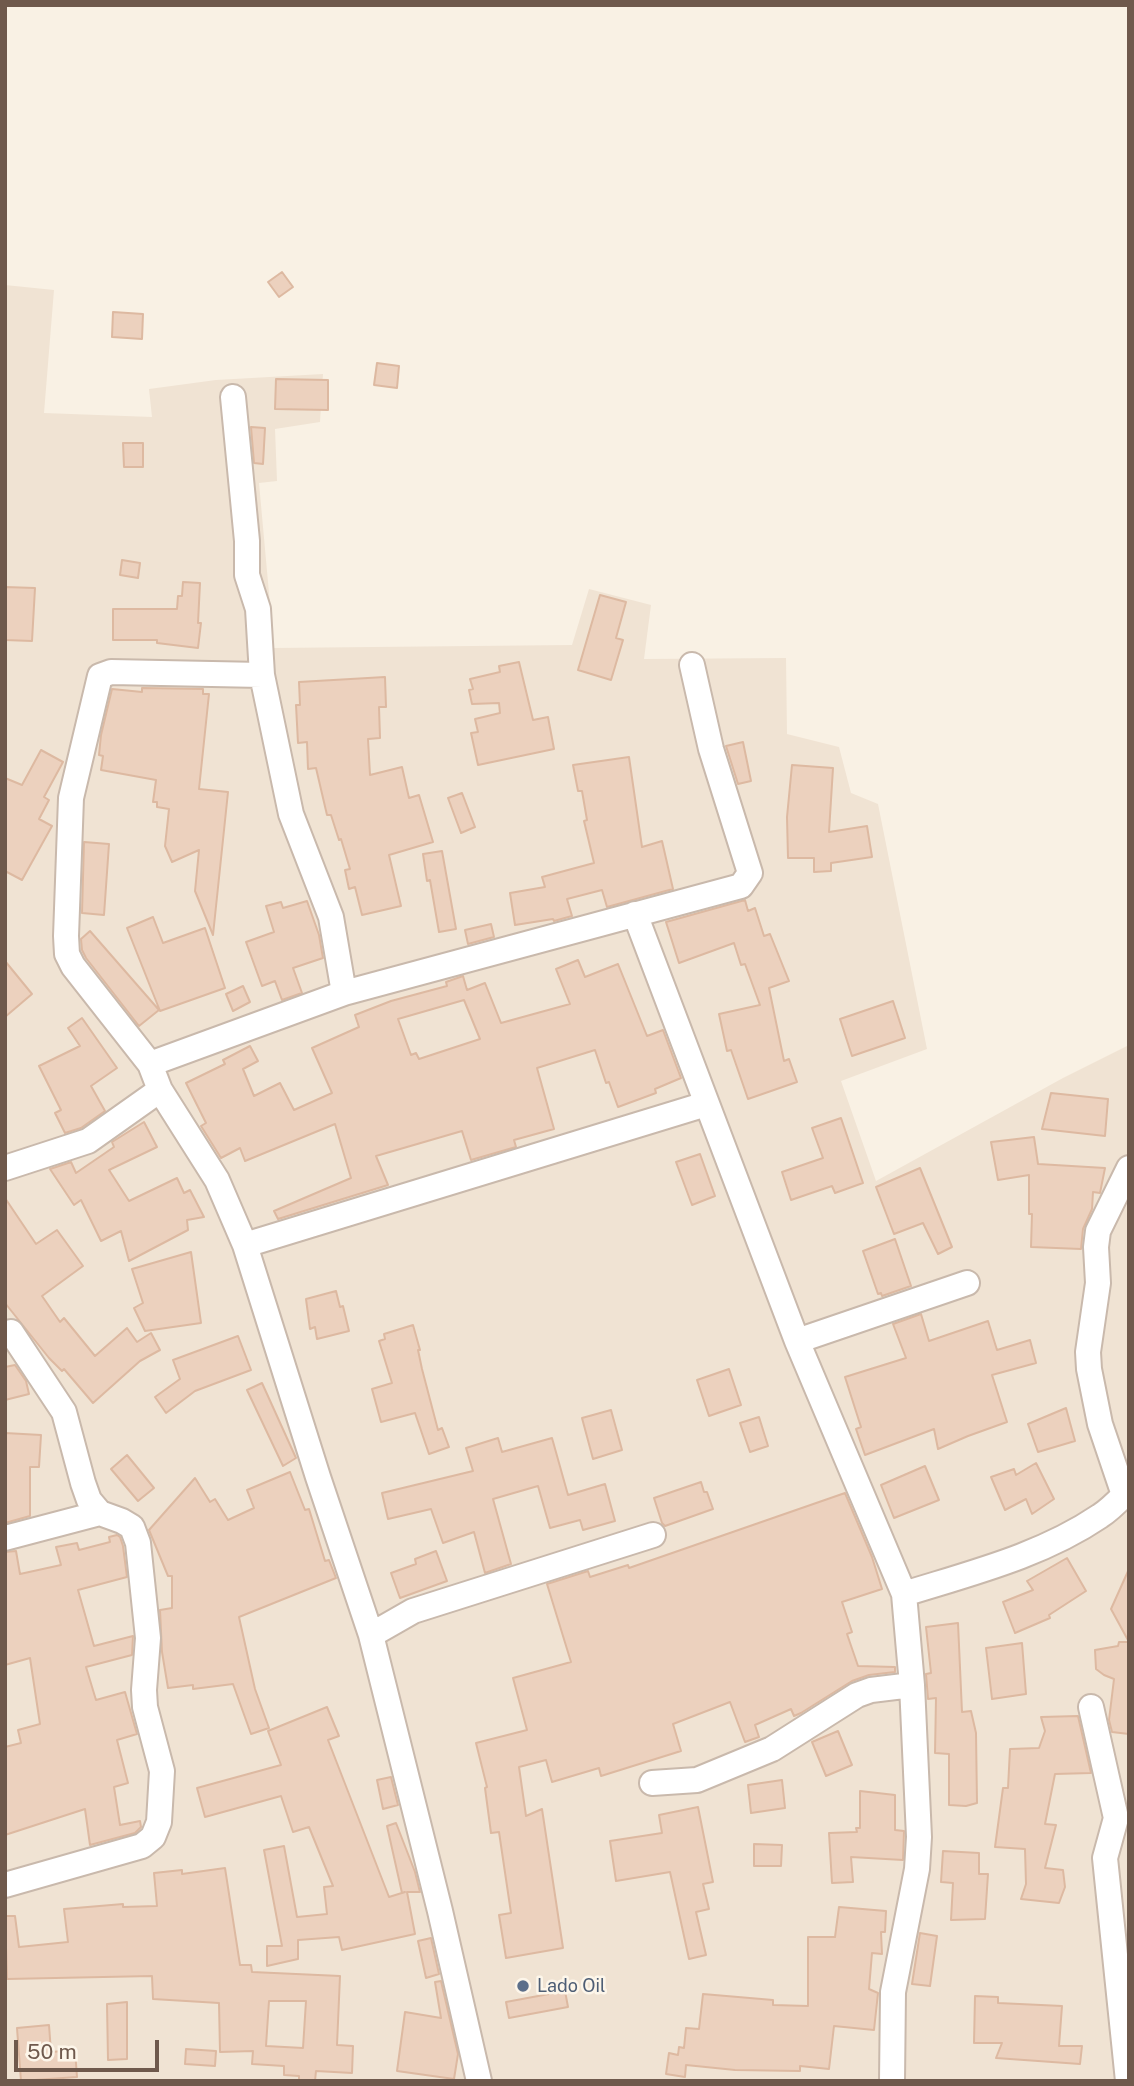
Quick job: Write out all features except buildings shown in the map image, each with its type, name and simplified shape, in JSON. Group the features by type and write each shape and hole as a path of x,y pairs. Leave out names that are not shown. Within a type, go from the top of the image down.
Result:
{"street":[{"path":"233,397 247,541 247,575 258,609 262,675 291,814 331,917 344,993"},
{"path":"150,1064 344,993 741,886 750,873 711,749 692,665"},
{"path":"262,675 111,672 100,676 71,798 65,936 67,954 73,966 150,1064 160,1090 217,1180 245,1245 318,1478 371,1635 440,1911 479,2081"},
{"path":"635,914 797,1341 904,1594 912,1685 919,1837 917,1869 893,1992 892,2081"},
{"path":"5,1168 88,1141 160,1090"},
{"path":"245,1245 706,1104"},
{"path":"904,1594 1018,1558 1062,1539 1102,1515 1126,1492 1100,1424 1088,1352 1098,1283 1098,1231 1129,1168"},
{"path":"797,1341 967,1283"},
{"path":"5,1885 142,1846 153,1837 159,1822 162,1770 145,1707 148,1637 138,1543 132,1527 100,1513 89,1500 64,1412 11,1332"},
{"path":"5,1538 100,1513"},
{"path":"371,1635 413,1611 653,1535"},
{"path":"652,1783 697,1780 772,1749 857,1695 871,1690 912,1685"},
{"path":"1091,1707 1123,1818 1105,1858 1128,2081"}],"shaded area":[{"path":"5,285 54,290 44,413 152,417 149,389 216,380 323,374 320,422 275,429 277,481 259,483 274,648 572,645 589,589 651,605 644,659 786,658 787,734 839,747 851,793 878,804 927,1049 841,1081 876,1181 1063,1078 1129,1045 1129,2081 5,2081"}],"place":[{"name":"Lado Oil","path":"523,1986"}]}
